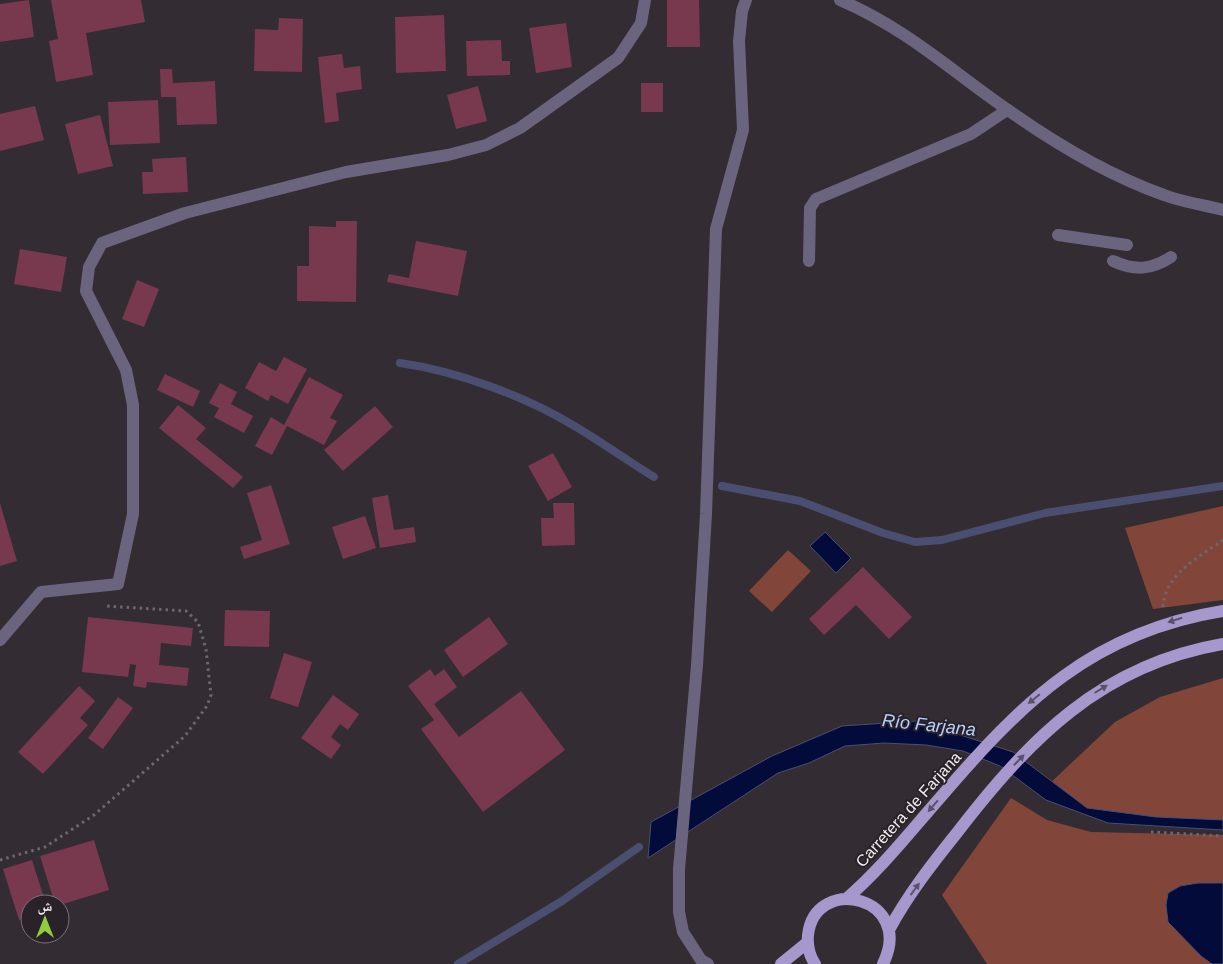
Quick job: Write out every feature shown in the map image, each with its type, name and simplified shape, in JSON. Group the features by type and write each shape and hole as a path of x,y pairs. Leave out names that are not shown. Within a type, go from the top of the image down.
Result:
{"main road":[{"name":"Carretera de Farjana","path":"808,942 809,929 818,913 833,902 846,898 878,870 964,769 1018,713 1069,671 1101,651 1161,625 1184,618 1223,611"},
{"path":"883,964 888,954 889,930 911,894 989,791 1048,729 1088,697 1119,678 1156,661 1195,649 1223,644"},
{"path":"846,898 863,901 878,910 889,930"},
{"path":"781,964 808,942"},
{"path":"808,942 809,952 816,964"}],"street":[{"path":"0,640 41,592 118,584 133,514 133,405 126,370 86,291 90,267 102,243 185,213 346,172 448,155 486,145 520,128 618,58 641,23 645,0"},
{"path":"708,964 701,960 683,932 679,912 681,853 706,514 716,230 743,130 738,41 742,11 746,0"},
{"path":"840,0 869,12 898,29 1007,110 1065,148 1165,196 1223,210"},
{"path":"809,261 810,208 816,199 971,134 1007,110"},
{"path":"1058,235 1127,245"},
{"path":"1113,261 1127,267 1143,269 1158,265 1171,257"}],"path":[{"path":"1161,625 1165,591 1173,580 1198,555 1223,540"},
{"path":"0,860 45,847 94,816 185,736 207,706 211,695 206,649 198,622 186,612 101,605"},
{"path":"1151,832 1223,836"}],"shaded area":[{"path":"1223,506 1223,600 1153,609 1125,528"},
{"path":"788,550 811,571 772,612 749,591"},
{"path":"1223,678 1223,821 1128,816 1087,808 1047,786 1115,722 1160,697"},
{"path":"1011,798 1047,820 1091,832 1223,835 1223,964 987,964 942,895"}],"water":[{"path":"825,532 851,558 836,573 810,546"},
{"name":"Río Farjana","path":"917,721 1013,752 1087,808 1156,817 1223,820 1223,830 1108,823 1046,800 1000,766 963,751 926,745 884,743 845,746 809,763 778,773 648,858 651,822 772,756 842,726"},
{"path":"1198,883 1223,883 1223,964 1212,964 1201,956 1168,922 1166,905 1168,893 1180,886"}],"building":[{"path":"29,0 34,37 0,42 0,4"},
{"path":"51,0 141,0 145,22 86,33 93,75 56,82 49,41 58,39"},
{"path":"667,0 699,0 700,47 667,47"},
{"path":"444,15 446,71 396,73 395,17"},
{"path":"279,18 303,19 302,72 254,71 255,29 278,30"},
{"path":"566,23 572,67 536,73 529,28"},
{"path":"501,40 502,61 510,61 510,75 467,76 466,41"},
{"path":"342,54 344,68 360,66 362,89 336,93 339,121 325,123 318,57"},
{"path":"160,69 172,69 173,83 215,81 217,124 177,125 176,97 161,97"},
{"path":"641,83 663,83 663,112 641,112"},
{"path":"478,86 487,121 456,129 447,95"},
{"path":"158,100 160,143 110,145 108,102"},
{"path":"35,106 44,140 0,151 0,114"},
{"path":"100,115 113,166 78,174 65,124"},
{"path":"186,157 188,192 143,194 142,172 153,172 152,159"},
{"path":"336,221 357,221 356,302 297,301 297,266 309,266 309,226 336,227"},
{"path":"416,241 467,251 458,296 387,282 389,274 409,278"},
{"path":"20,249 67,257 61,292 14,284"},
{"path":"137,280 159,289 144,327 122,319"},
{"path":"284,357 307,369 288,404 271,395 268,401 245,388 259,362 276,371"},
{"path":"165,374 200,391 193,407 157,390"},
{"path":"309,377 343,395 330,418 337,421 324,445 287,426 272,455 255,446 271,417 284,425"},
{"path":"220,383 237,392 231,404 253,416 244,433 214,417 219,408 209,403"},
{"path":"178,405 206,428 196,439 243,477 233,488 159,428"},
{"path":"375,406 393,427 343,471 324,450"},
{"path":"553,453 572,487 548,501 528,466"},
{"path":"271,485 290,544 244,559 240,547 262,540 247,493"},
{"path":"388,495 394,530 414,527 416,542 380,548 372,498"},
{"path":"0,503 17,561 0,566"},
{"path":"553,503 574,503 575,545 542,546 541,518 554,518"},
{"path":"365,516 376,548 343,559 332,527"},
{"path":"863,567 912,617 889,639 856,605 824,635 809,619"},
{"path":"225,610 270,611 269,647 224,646"},
{"path":"88,617 193,628 191,646 161,643 159,665 189,668 187,686 147,682 146,688 133,686 136,665 130,664 128,677 82,672"},
{"path":"489,617 508,644 463,677 444,650"},
{"path":"284,653 312,662 298,707 270,698"},
{"path":"430,669 435,676 444,669 457,687 434,704 459,737 521,691 565,750 483,812 421,729 434,720 408,686"},
{"path":"79,686 95,701 80,718 88,725 43,774 18,752"},
{"path":"333,695 359,714 348,730 340,724 331,737 341,745 331,759 301,738"},
{"path":"118,697 133,708 103,749 88,738"},
{"path":"94,840 109,890 70,902 70,894 52,894 40,856"},
{"path":"32,860 43,894 20,894 19,920 3,869"}],"waterway":[{"path":"400,363 466,378 531,403 581,430 654,477"},
{"path":"722,486 800,501 883,533 915,542 942,540 1045,513 1223,486"},
{"path":"458,964 562,901 639,847"}]}
